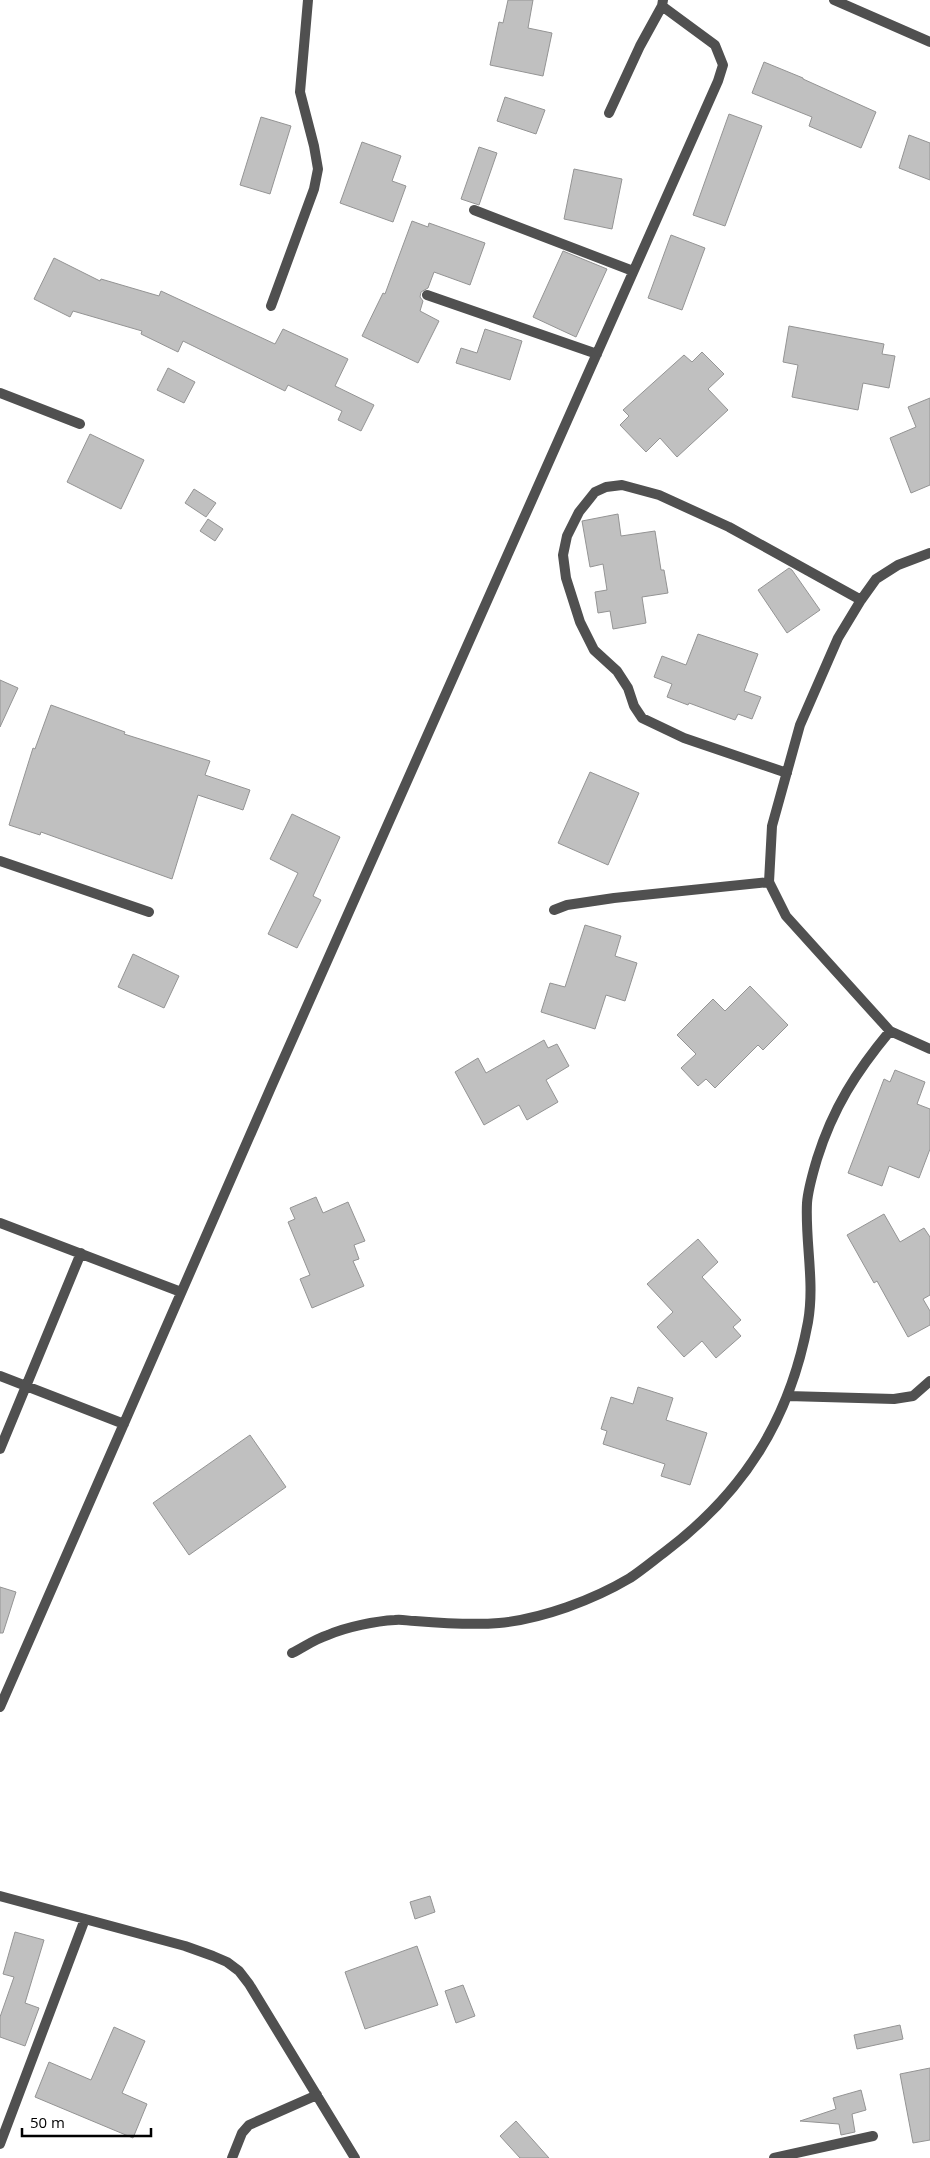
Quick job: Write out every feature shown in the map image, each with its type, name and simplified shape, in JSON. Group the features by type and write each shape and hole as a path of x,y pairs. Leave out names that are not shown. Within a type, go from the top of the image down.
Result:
{"street":[{"path":"271,306 314,189 318,169 300,92 308,0"},
{"path":"834,0 930,42"},
{"path":"0,1707 718,81 723,65 715,45 662,3 609,113"},
{"path":"474,210 634,271"},
{"path":"427,295 597,354"},
{"path":"0,393 80,424"},
{"path":"787,772 684,738 642,718 634,706 628,688 617,671 594,650 580,622 566,578 563,555 567,536 579,512 595,492 606,487 622,485 659,494 729,527 861,600"},
{"path":"930,553 898,565 876,579 838,638 804,718 787,772 772,826 769,882 786,916 890,1031 930,1049"},
{"path":"0,861 149,912"},
{"path":"554,910 567,905 614,898 769,882"},
{"path":"292,1653 328,1634 397,1619 498,1623 544,1615 602,1593 631,1577 684,1538 734,1489 759,1454 784,1408 808,1320 810,1276 807,1201 814,1169 826,1130 844,1094 863,1064 890,1031"},
{"path":"0,1223 182,1292"},
{"path":"0,1449 81,1253"},
{"path":"0,1376 124,1424"},
{"path":"788,1396 894,1399 913,1396 930,1381"},
{"path":"0,1896 185,1946 220,1959 239,1971 250,1984 355,2158"},
{"path":"0,2144 85,1919"},
{"path":"232,2158 242,2133 249,2125 317,2096"},
{"path":"774,2158 873,2136"}],"building":[{"path":"508,0 533,0 528,28 552,33 543,76 490,65 499,22 503,23"},
{"path":"764,62 876,112 861,148 809,126 812,117 752,93"},
{"path":"505,97 545,110 536,134 497,121"},
{"path":"729,114 762,126 725,226 693,215"},
{"path":"261,117 291,126 270,194 240,185"},
{"path":"909,135 930,143 930,180 899,168"},
{"path":"362,142 401,156 392,181 406,186 393,222 340,203"},
{"path":"479,147 497,153 479,205 461,199"},
{"path":"574,169 622,179 612,229 564,219"},
{"path":"412,221 428,227 429,223 485,243 470,285 434,272 428,288 421,292 420,297 423,301 420,311 439,321 418,363 362,336 383,293 385,294"},
{"path":"671,235 705,248 682,310 648,298"},
{"path":"563,251 607,269 576,337 533,317"},
{"path":"54,258 100,281 101,279 159,296 161,291 275,344 283,329 348,359 335,386 374,405 361,431 338,420 342,411 288,385 285,391 183,341 178,352 141,334 142,331 73,311 70,317 34,299"},
{"path":"789,326 884,344 882,354 895,356 889,388 863,383 858,410 792,397 798,365 783,362"},
{"path":"485,329 522,341 510,380 456,363 461,348 477,353"},
{"path":"702,352 724,374 708,389 728,410 677,457 660,438 646,452 620,425 629,416 623,410 684,355 692,362"},
{"path":"168,368 195,382 184,403 157,390"},
{"path":"930,398 930,485 911,493 890,438 916,427 908,407"},
{"path":"90,434 144,460 121,509 67,482"},
{"path":"194,489 216,503 206,517 185,503"},
{"path":"618,514 621,536 655,531 661,570 664,570 668,593 642,597 646,623 613,629 610,611 598,613 595,592 607,590 603,564 590,567 582,521"},
{"path":"208,519 223,529 215,541 200,531"},
{"path":"789,568 820,610 787,633 758,590"},
{"path":"698,634 758,654 744,691 761,697 752,719 738,714 735,720 667,697 672,684 654,677 662,656 686,665"},
{"path":"0,680 18,688 0,727"},
{"path":"51,705 125,732 124,734 210,761 205,775 250,790 243,810 198,795 172,879 41,832 40,835 9,825 33,748 35,749"},
{"path":"590,772 639,793 608,865 558,843"},
{"path":"292,814 340,837 313,896 321,900 297,948 268,934 298,873 270,859"},
{"path":"585,925 621,936 615,956 637,963 625,1001 606,995 595,1029 541,1012 550,983 565,987"},
{"path":"133,954 179,976 164,1008 118,987"},
{"path":"750,986 788,1025 763,1050 758,1045 715,1088 706,1079 698,1086 681,1068 696,1054 677,1035 713,999 725,1011"},
{"path":"544,1040 548,1048 557,1044 569,1066 546,1080 558,1102 527,1120 519,1105 484,1125 455,1072 478,1058 486,1073"},
{"path":"895,1070 925,1082 917,1104 930,1109 930,1149 919,1178 889,1166 882,1186 848,1173 884,1079 890,1082"},
{"path":"316,1197 323,1213 348,1202 365,1241 354,1245 359,1259 353,1261 364,1286 312,1308 300,1279 310,1275 288,1222 295,1219 290,1208"},
{"path":"884,1214 900,1242 924,1228 930,1237 930,1295 923,1299 930,1311 930,1325 908,1337 877,1281 874,1283 847,1235"},
{"path":"698,1239 718,1262 702,1277 741,1320 733,1327 741,1336 716,1358 702,1341 684,1357 657,1327 673,1312 647,1284"},
{"path":"638,1387 673,1398 666,1420 707,1433 690,1485 661,1476 665,1464 603,1444 607,1431 601,1429 611,1397 633,1404"},
{"path":"250,1435 286,1487 189,1555 153,1503"},
{"path":"0,1587 16,1592 3,1633 0,1633"},
{"path":"430,1896 435,1912 415,1919 410,1902"},
{"path":"15,1932 44,1940 25,2003 39,2008 25,2046 0,2037 0,2017 14,1977 3,1974"},
{"path":"417,1946 438,2005 365,2029 345,1972"},
{"path":"463,1985 475,2016 456,2023 445,1991"},
{"path":"900,2025 903,2039 857,2049 854,2035"},
{"path":"114,2027 145,2041 122,2093 147,2104 133,2138 35,2097 49,2062 91,2080"},
{"path":"930,2068 930,2140 913,2143 900,2074"},
{"path":"861,2090 866,2110 852,2114 855,2132 841,2135 839,2124 800,2121 836,2109 833,2098"},
{"path":"516,2121 549,2158 520,2158 500,2136"}]}
